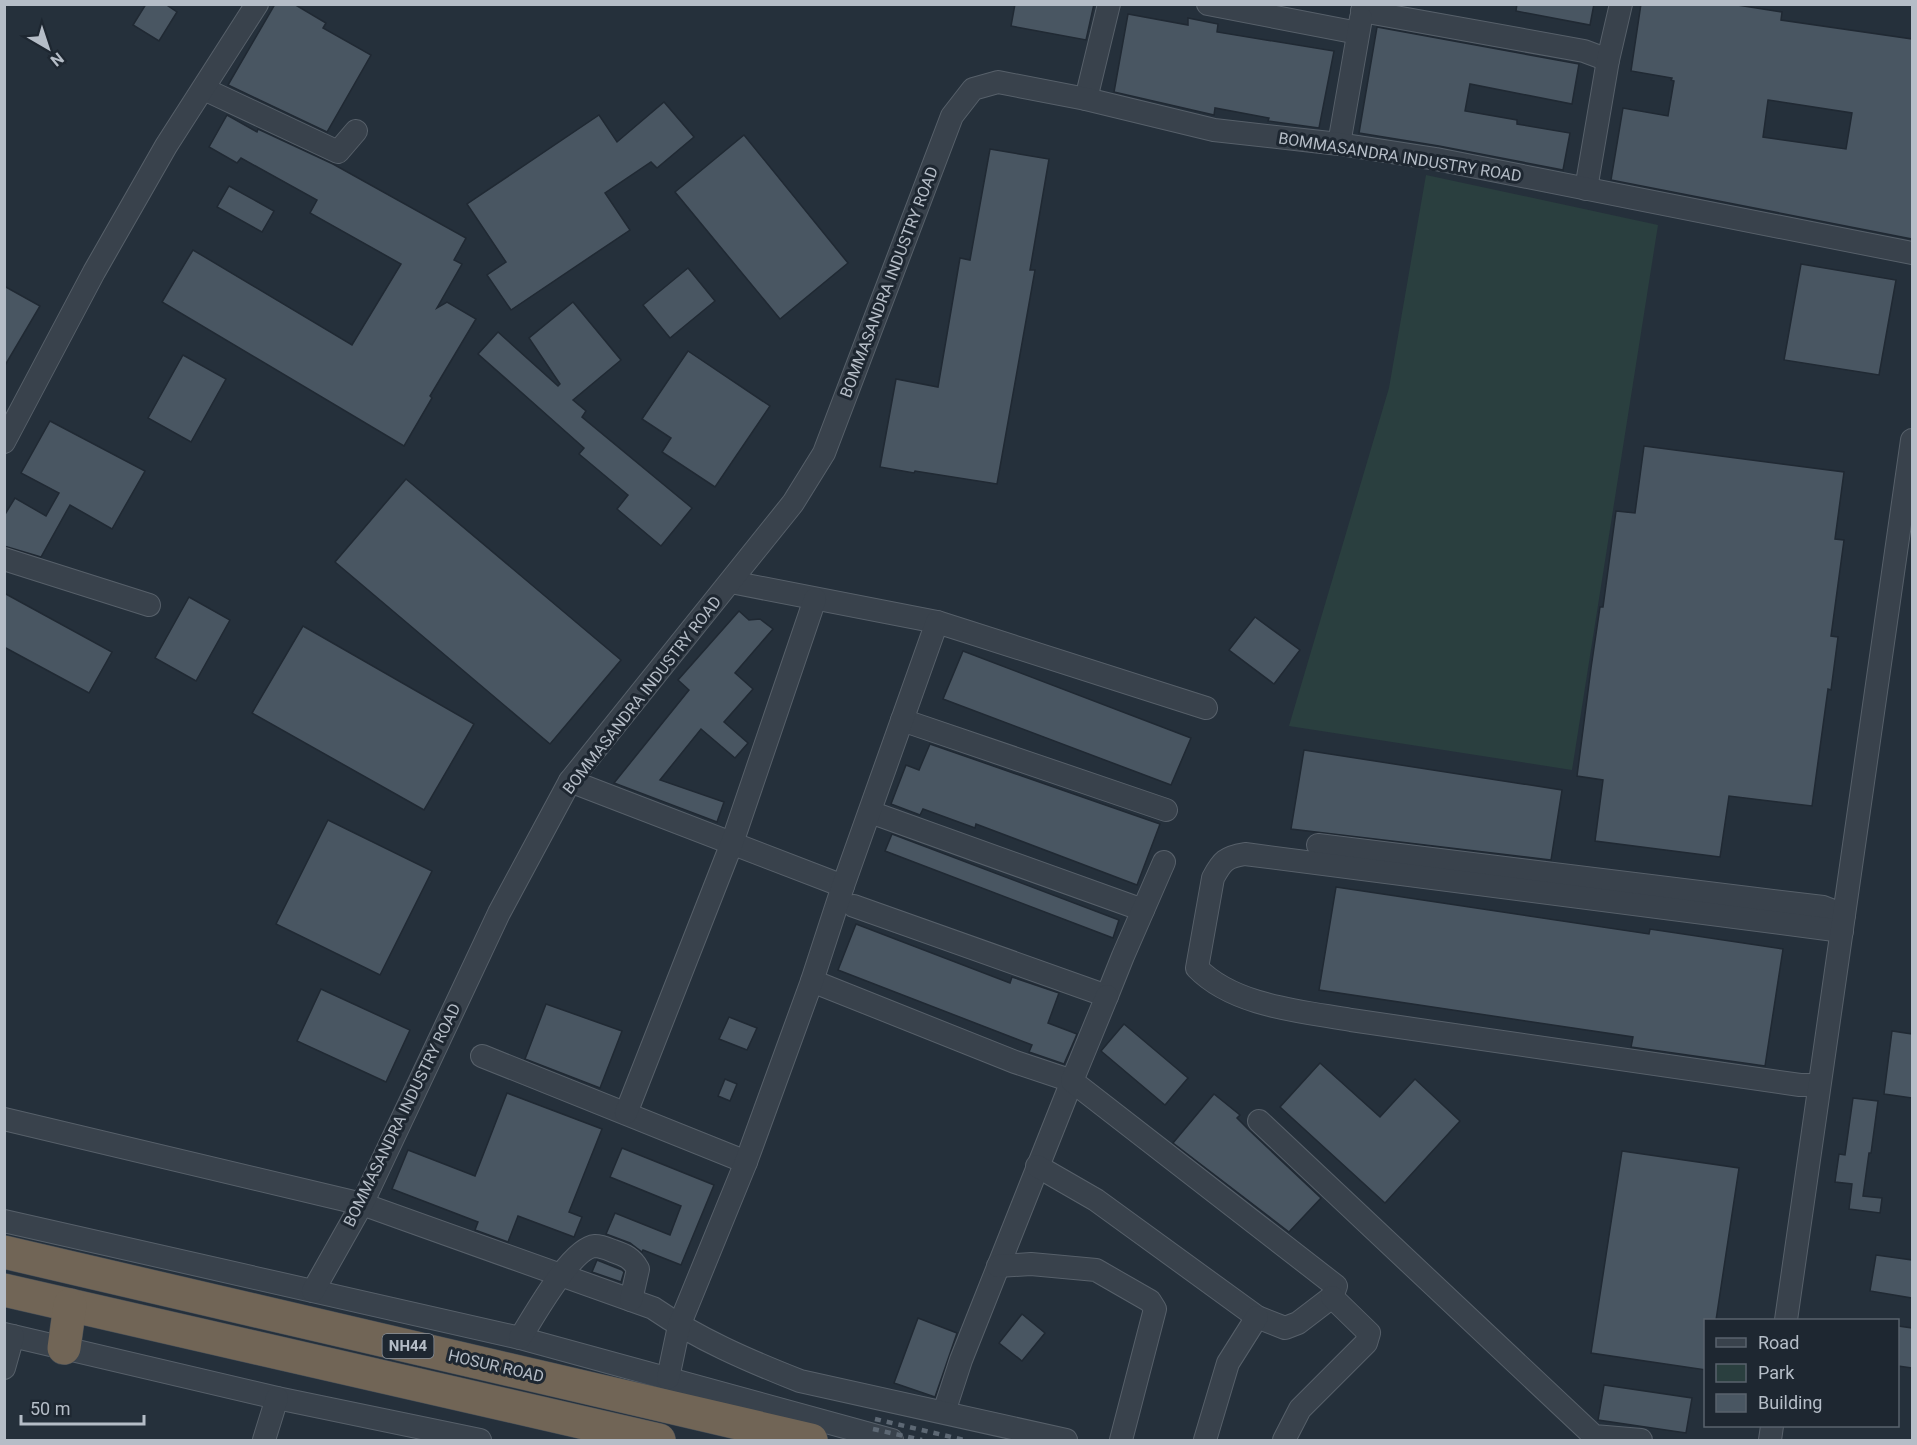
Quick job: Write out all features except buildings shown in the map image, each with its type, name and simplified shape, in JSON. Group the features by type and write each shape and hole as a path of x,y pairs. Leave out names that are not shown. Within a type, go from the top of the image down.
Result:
{"highway":[{"name":"HOSUR ROAD","path":"4,1252 811,1440"},
{"name":"NH44","path":"4,1290 659,1440"},
{"path":"70,1305 76,1350"}],"street":[{"path":"4,442 100,262 166,146 257,4"},
{"path":"1086,99 1109,4"},
{"path":"1208,4 1361,16 1584,51 1608,60"},
{"path":"1586,189 1620,4"},
{"path":"1339,144 1361,16"},
{"name":"BOMMASANDRA INDUSTRY ROAD","path":"313,1291 362,1204 499,913 570,781 793,503 824,453 951,116 973,89 998,82 1086,99 1214,130 1339,144 1436,159 1912,253"},
{"path":"204,89 338,152 356,131"},
{"path":"1786,1319 1912,440"},
{"path":"4,559 149,605"},
{"path":"731,582 937,622 1206,708"},
{"path":"626,1113 732,843 815,598"},
{"path":"668,1378 679,1326 746,1162 812,981 849,896 870,812 937,622"},
{"path":"902,720 1166,810"},
{"path":"570,781 732,843 849,896 1107,996"},
{"path":"870,812 1143,910"},
{"path":"1318,845 1823,907 1843,923"},
{"path":"1819,1085 1788,1083 1362,1021 1282,1007 1225,990 1209,980 1197,968 1213,878 1219,866 1230,856 1245,854 1843,923"},
{"path":"944,1412 961,1360 1072,1081 1164,862"},
{"path":"812,981 1015,1062 1072,1081 1336,1287 1332,1297 1298,1323 1285,1328 1257,1317 1096,1200 1038,1166"},
{"path":"482,1056 746,1162"},
{"path":"4,1119 362,1204 653,1308 679,1326 800,1381 1066,1440"},
{"path":"1259,1121 1594,1436 1641,1440"},
{"path":"4,1221 520,1338 892,1440"},
{"path":"520,1338 560,1276 587,1249 595,1246 629,1256 638,1269 631,1300"},
{"path":"998,1266 1031,1264 1096,1270 1150,1301 1155,1309 1121,1440"},
{"path":"1284,1440 1300,1409 1366,1343 1369,1333 1332,1297"},
{"path":"1205,1440 1228,1363 1257,1317"},
{"path":"4,1368 9,1335 277,1398 480,1440"},
{"path":"790,1412 800,1381"},
{"path":"264,1440 277,1398"}],"green space":[{"path":"1426,175 1658,225 1572,770 1289,726 1389,388"}],"railway":[{"path":"875,1419 964,1440"},
{"path":"873,1429 922,1440"}]}
